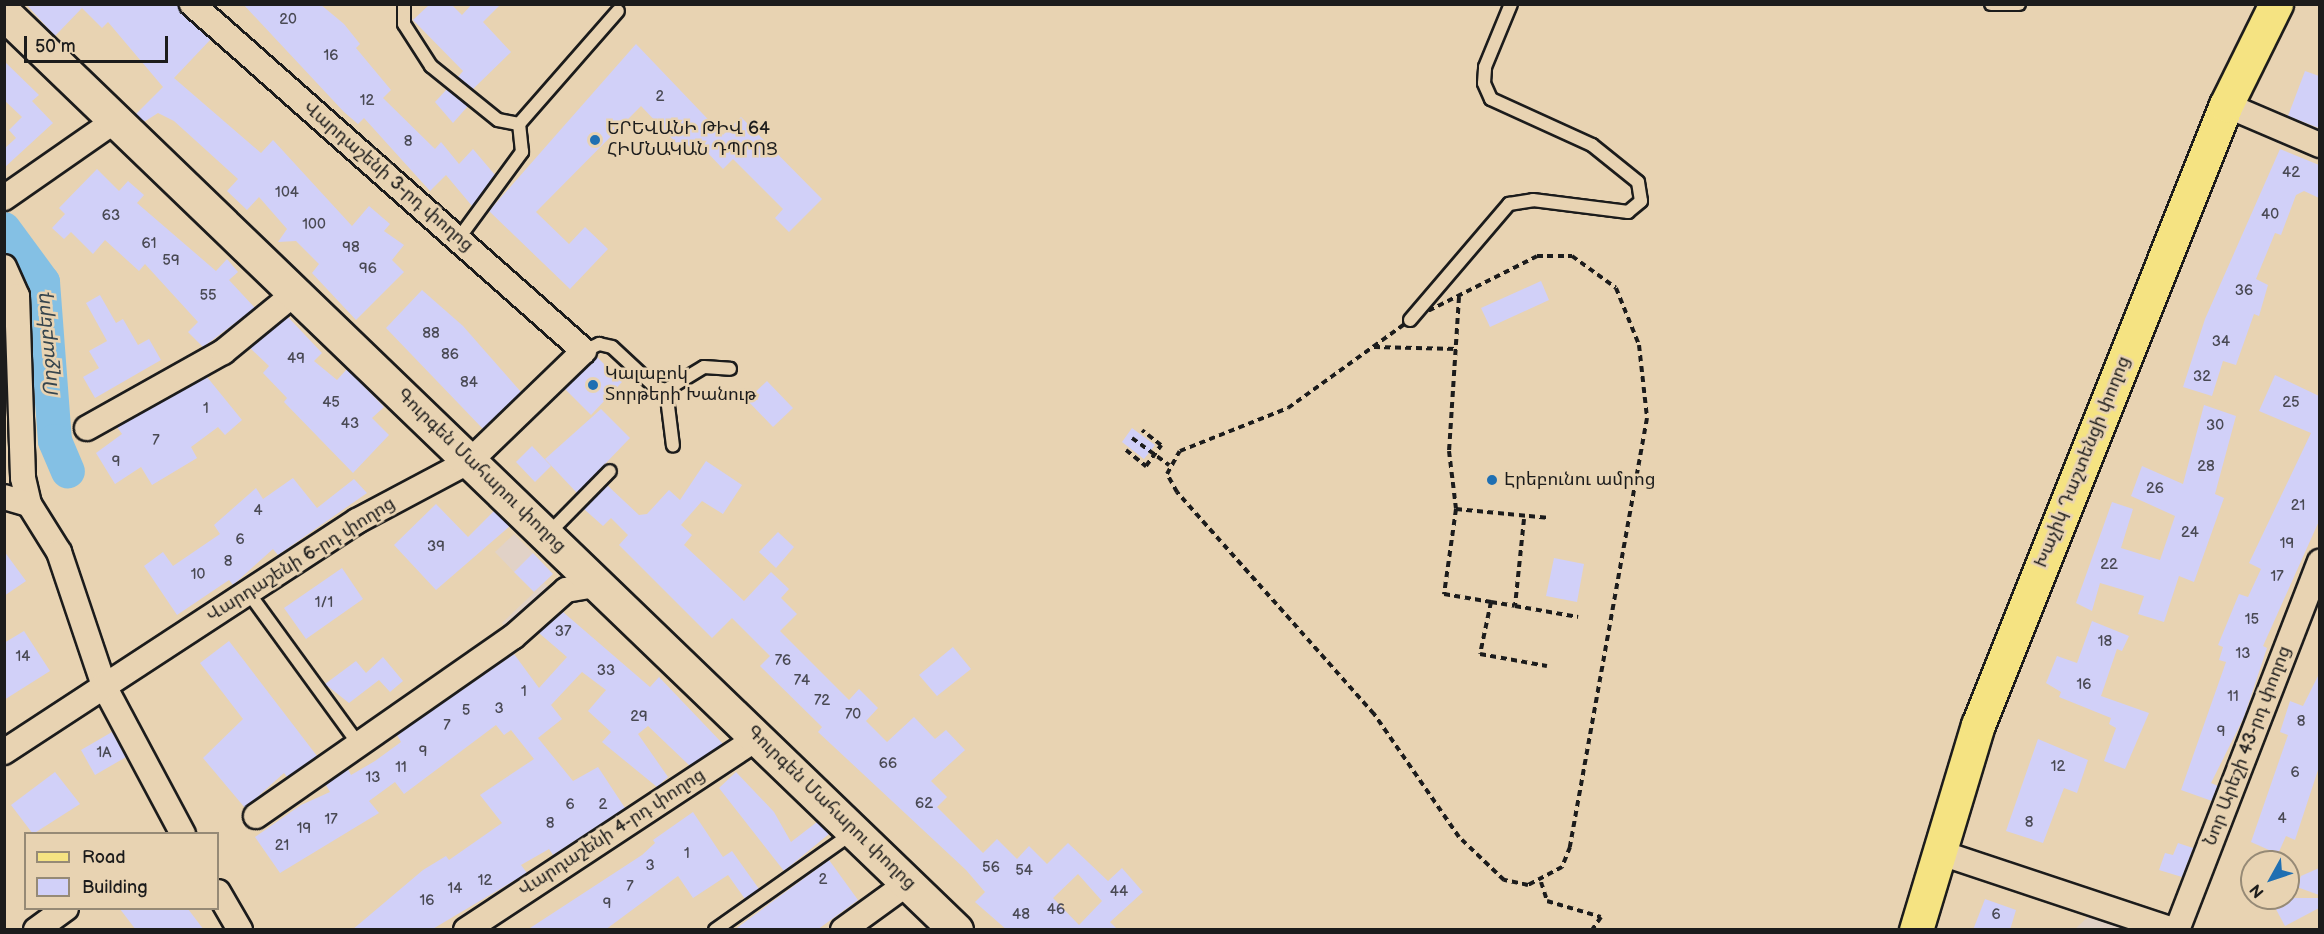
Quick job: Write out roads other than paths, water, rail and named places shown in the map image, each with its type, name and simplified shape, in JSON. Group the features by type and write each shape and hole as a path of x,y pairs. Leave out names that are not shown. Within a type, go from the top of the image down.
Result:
{"main road":[{"name":"Խաչիկ Դաշտենցի փողոց","path":"1916,930 1978,725 2226,105 2276,4"},
{"name":"Գուրգեն Մահարու փողոց","path":"4,13 759,737 956,930"}],"street":[{"name":"Վարդաշենի 3-րդ փողոց","path":"192,4 584,351"},
{"path":"2226,105 2319,145"},
{"path":"8,192 116,120"},
{"path":"4,267 17,296 23,478 29,504 59,552 104,686 179,832"},
{"path":"87,428 223,351 295,293"},
{"name":"Վարդաշենի 6-րդ փողոց","path":"4,752 357,521 470,461 584,351"},
{"path":"4,497 29,504"},
{"name":"Նոր Արեշի 43-րդ փողոց","path":"2177,930 2319,562"},
{"path":"256,816 357,742 513,637 566,590 599,584"},
{"name":"Վարդաշենի 4-րդ փողոց","path":"465,930 759,737"},
{"path":"1938,852 2172,930"},
{"path":"843,930 908,883"},
{"path":"219,894 240,930"},
{"path":"36,930 65,910"}],"lane":[{"path":"405,4 404,24 431,66 498,120 519,124"},
{"path":"1410,320 1489,221 1509,204 1533,200 1628,212 1641,201 1638,182 1592,145 1491,99 1485,67 1511,4"},
{"path":"1991,4 2019,4"},
{"path":"459,238 522,152 519,124 618,10"},
{"path":"584,351 599,344 612,347 655,387 666,390 704,367 730,369"},
{"path":"666,390 673,447"},
{"path":"547,535 610,471"},
{"path":"248,592 357,742"},
{"path":"715,930 855,831"}],"waterway":[{"name":"Ողջաբերդ","path":"4,229 43,282 55,441 68,471"}],"place":[{"name":"ԵՐԵՎԱՆԻ ԹԻՎ 64 ՀԻՄՆԱԿԱՆ ԴՊՐՈՑ","path":"595,140"},
{"name":"Կալաբոկ Տորթերի Խանութ","path":"593,385"},
{"name":"Էրեբունու ամրոց","path":"1492,480"}]}
